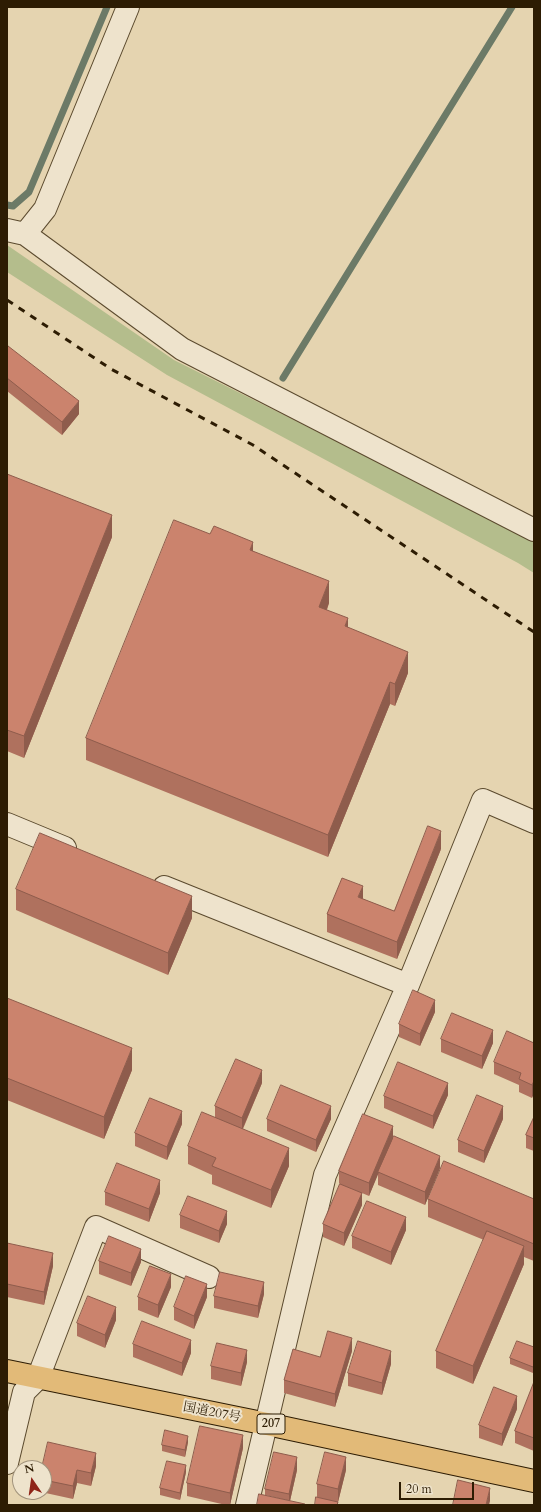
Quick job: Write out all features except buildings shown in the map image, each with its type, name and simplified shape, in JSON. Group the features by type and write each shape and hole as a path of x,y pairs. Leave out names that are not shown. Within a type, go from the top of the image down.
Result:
{"highway":[{"name":"国道207号","path":"7,1371 267,1424 534,1481"}],"street":[{"path":"128,7 45,209 16,232 182,349 534,530"},
{"path":"246,1505 267,1424 325,1174 408,985 484,800 534,822"},
{"path":"7,824 87,856"},
{"path":"146,880 408,985"},
{"path":"7,1463 24,1392 38,1378 96,1227 209,1277"}],"green space":[{"path":"7,245 174,360 534,540 534,573 518,563 167,375 7,272"}],"waterway":[{"path":"7,205 13,206 29,192 107,7"},
{"path":"283,378 512,7"}],"railway":[{"path":"7,300 111,369 253,445 534,632"}]}
